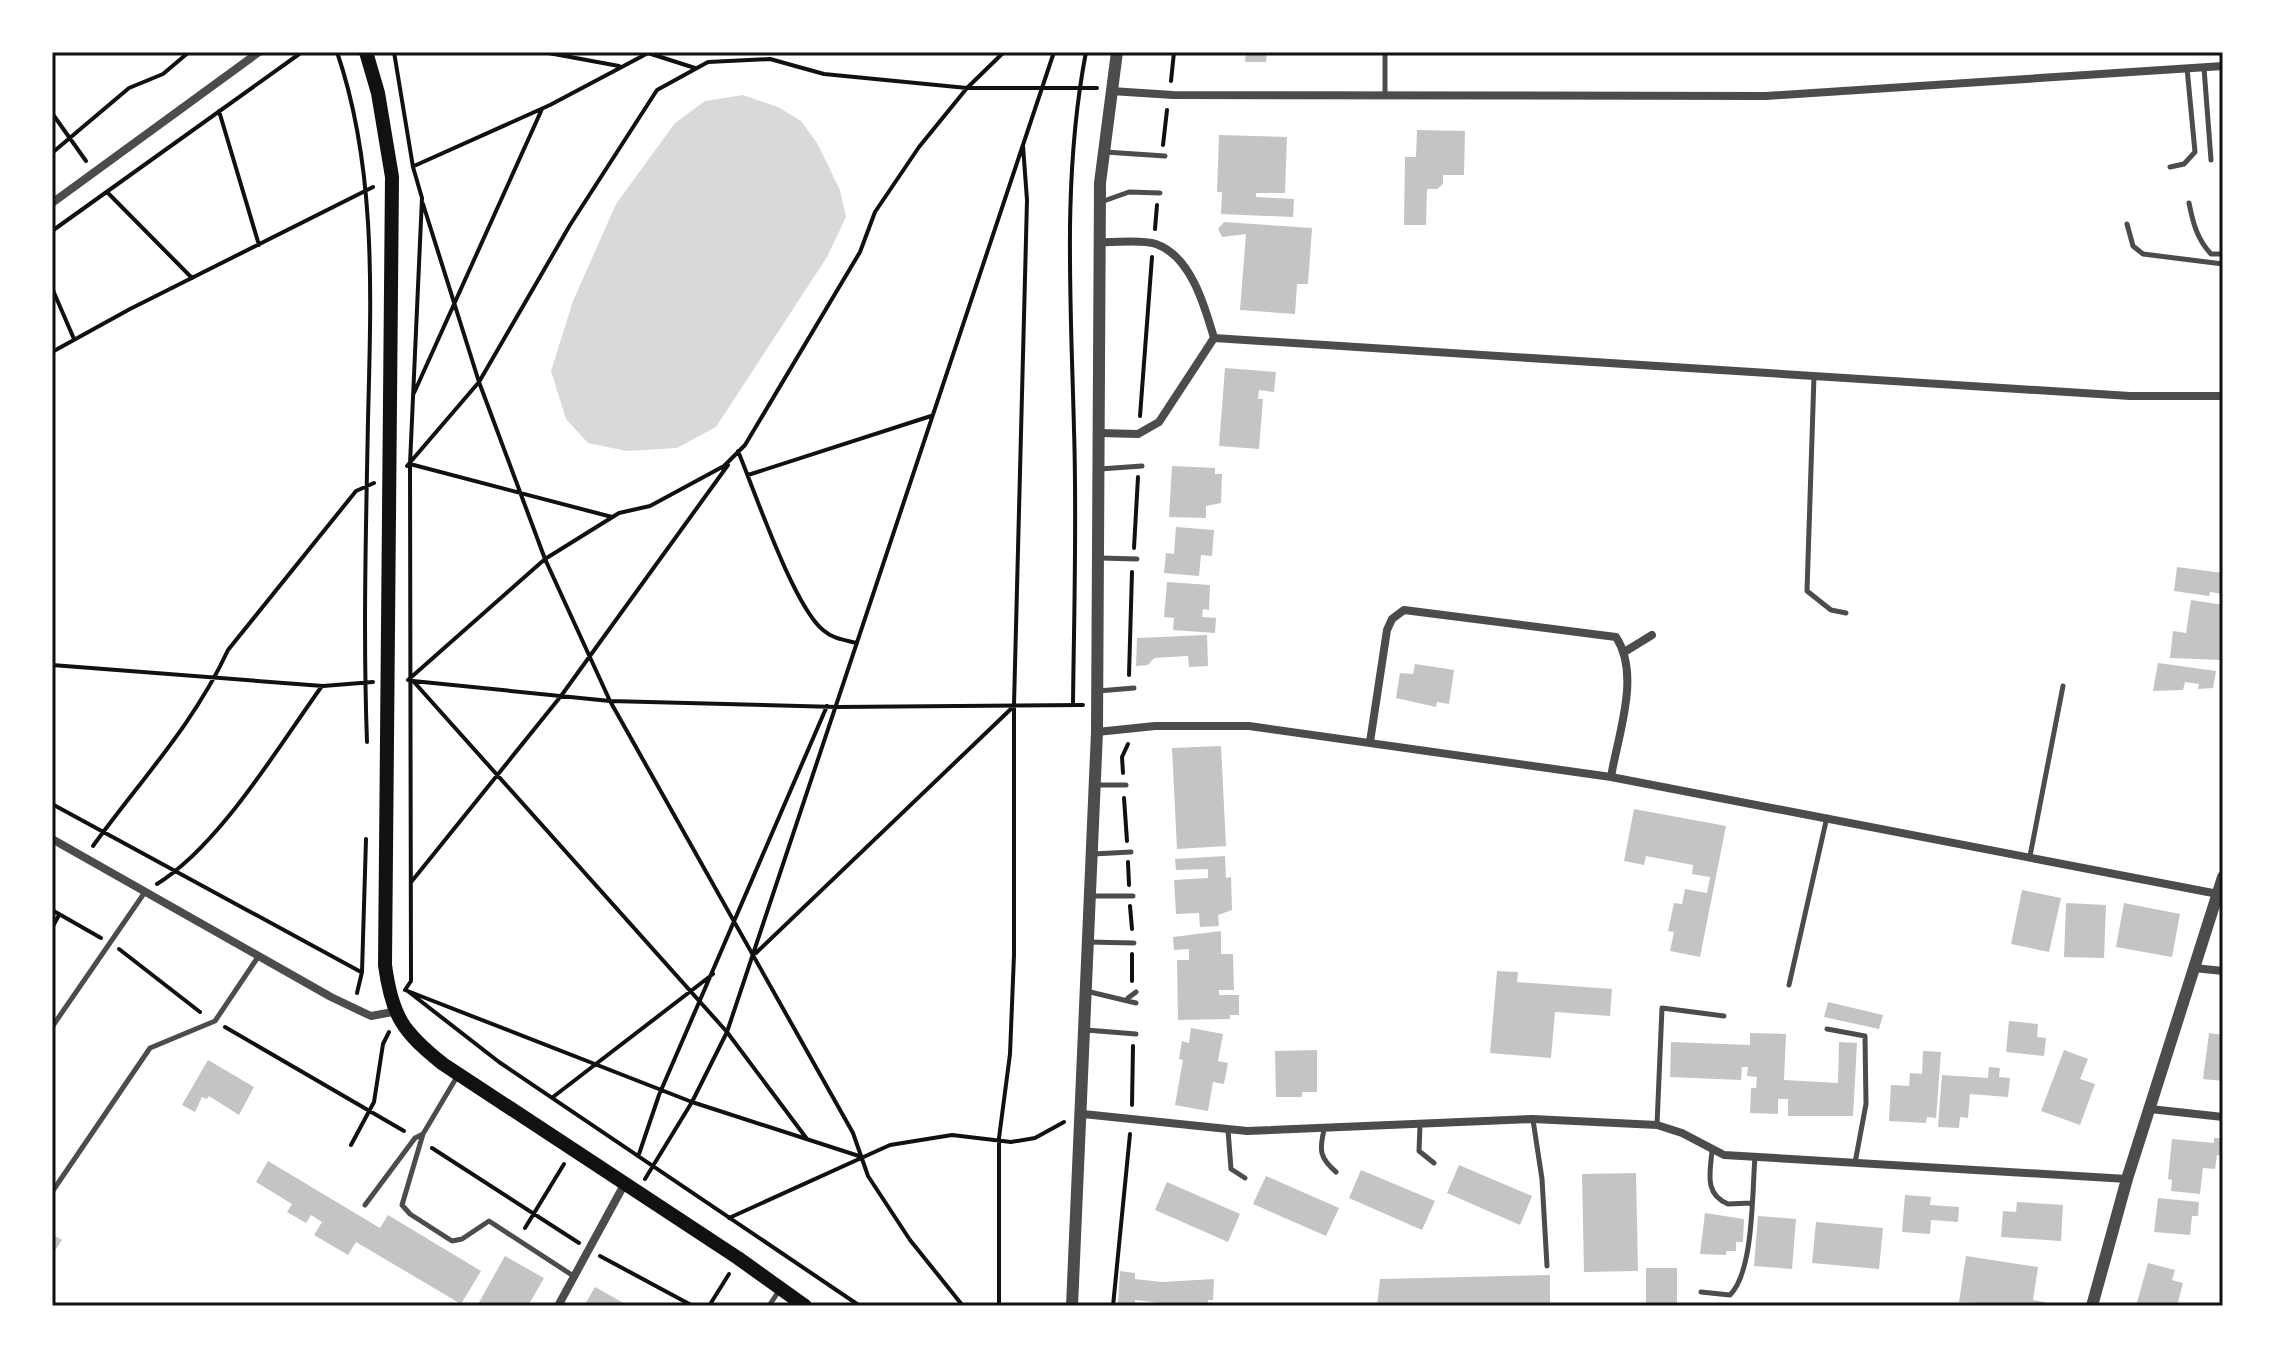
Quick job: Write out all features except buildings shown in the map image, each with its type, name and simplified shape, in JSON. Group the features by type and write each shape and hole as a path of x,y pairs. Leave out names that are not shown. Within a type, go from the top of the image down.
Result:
{"main road":[{"path":"366,52 378,93 392,177 392,476 385,965 396,1016 419,1045 459,1075 738,1258 805,1306"}],"street":[{"path":"52,203 259,52"},
{"path":"1072,1306 1083,1114 1085,990 1097,732 1100,202 1117,52"},
{"path":"1111,91 1766,96 2223,66"},
{"path":"1099,242 1153,243 1163,247 1201,296 1214,338"},
{"path":"1214,338 2130,396 2223,396"},
{"path":"1099,433 1138,434 1159,422 1214,338"},
{"path":"1370,742 1387,630 1392,619 1404,610 1616,637 1626,651 1629,671 1611,777"},
{"path":"1626,651 1652,635"},
{"path":"1097,732 1155,726 1249,726 1370,742 1611,777 1827,816 2218,894"},
{"path":"52,839 354,1008 371,1016 396,1016"},
{"path":"2092,1306 2127,1179 2223,877"},
{"path":"2194,968 2223,971"},
{"path":"2150,1109 2223,1117"},
{"path":"1083,1114 1228,1130 1324,1130 1533,1119 1657,1125 1682,1133 1712,1151 1755,1157 2127,1179"},
{"path":"558,1306 589,1250 631,1187"}],"lane":[{"path":"1385,52 1385,95"},
{"path":"2204,67 2211,160"},
{"path":"2170,167 2184,164 2195,152 2187,68"},
{"path":"1104,152 1165,156"},
{"path":"1100,202 1129,192 1160,193"},
{"path":"2189,203 2196,234 2204,247 2211,254 2223,254"},
{"path":"2127,224 2133,246 2143,254 2223,264"},
{"path":"1814,376 1807,591 1831,610 1846,613"},
{"path":"1099,469 1142,466"},
{"path":"1099,558 1137,559"},
{"path":"2030,856 2063,686"},
{"path":"1097,691 1134,688"},
{"path":"1095,785 1126,785"},
{"path":"1789,985 1827,816"},
{"path":"1092,854 1131,852"},
{"path":"52,1027 145,892"},
{"path":"1089,896 1133,896"},
{"path":"1087,942 1134,943"},
{"path":"52,1192 150,1048 215,1021 258,957"},
{"path":"1085,990 1128,998 1136,1003"},
{"path":"1128,998 1136,992"},
{"path":"1657,1125 1662,1008 1724,1016"},
{"path":"1827,1029 1865,1036 1866,1104 1855,1164"},
{"path":"1085,1030 1136,1034"},
{"path":"459,1075 423,1134 402,1205 410,1214 452,1241 462,1239 489,1221 575,1277"},
{"path":"1533,1119 1542,1179 1547,1266"},
{"path":"1420,1125 1419,1151 1434,1163"},
{"path":"1228,1130 1231,1169 1245,1178"},
{"path":"1324,1130 1319,1150 1322,1160 1336,1172"},
{"path":"365,1205 415,1138 423,1134"},
{"path":"1712,1151 1708,1182 1712,1192 1728,1204 1751,1203"},
{"path":"1701,1292 1730,1295 1737,1288 1747,1243 1755,1157"},
{"path":"769,1306 780,1288"}],"path":[{"path":"52,153 129,88 163,74 189,52"},
{"path":"52,231 302,52"},
{"path":"337,52 349,88 365,191 371,285 366,486 367,745"},
{"path":"394,52 413,167 422,198 479,382 545,559 610,701 853,1133 868,1176 910,1240 963,1306"},
{"path":"543,52 619,66"},
{"path":"52,352 392,177 543,109 649,52 697,68"},
{"path":"410,883 561,696 738,451 860,252 875,212 919,147 967,88 1004,52"},
{"path":"631,1187 656,1165 727,1032 1039,89 1054,52"},
{"path":"1073,705 1075,433 1068,259 1079,89 1086,52"},
{"path":"85,857 167,752 214,679 228,650 356,491 392,476 410,464 479,382 570,225 657,90 708,62 770,59 824,74 967,88 1111,91"},
{"path":"413,395 543,109"},
{"path":"219,111 259,245"},
{"path":"52,113 94,173"},
{"path":"999,1306 999,1138 1010,1054 1013,969 1014,705 1027,216 1023,143"},
{"path":"392,177 422,198"},
{"path":"107,192 193,279"},
{"path":"405,990 411,981 410,464 422,198"},
{"path":"52,288 74,339"},
{"path":"748,475 931,416"},
{"path":"738,451 803,606 821,629 832,637 857,643"},
{"path":"411,679 545,559 612,517 650,506 724,466 738,451"},
{"path":"410,464 612,517"},
{"path":"52,665 323,686 411,679 610,701 837,707 1096,705"},
{"path":"411,679 727,1032 807,1139"},
{"path":"145,892 179,871 251,785 323,686"},
{"path":"754,955 1014,705"},
{"path":"639,1154 661,1090 736,924 827,706"},
{"path":"52,804 388,986 692,1102 862,1157"},
{"path":"354,1008 362,972 366,836"},
{"path":"52,910 111,943 162,986 215,1021 415,1138"},
{"path":"52,928 59,915"},
{"path":"553,1097 713,974"},
{"path":"405,990 499,1062 656,1165 860,1306"},
{"path":"351,1145 370,1112 383,1044 396,1016"},
{"path":"729,1218 862,1157 921,1139 952,1135 983,1141 999,1138 1011,1142 1035,1138 1083,1114"},
{"path":"422,1142 589,1250 693,1306"},
{"path":"518,1241 575,1151"},
{"path":"709,1306 738,1258"}],"shaded area":[{"path":"743,95 778,107 801,121 817,143 840,190 846,217 827,257 716,427 677,448 627,451 588,443 566,419 551,371 573,301 616,204 675,123 705,101"}]}
